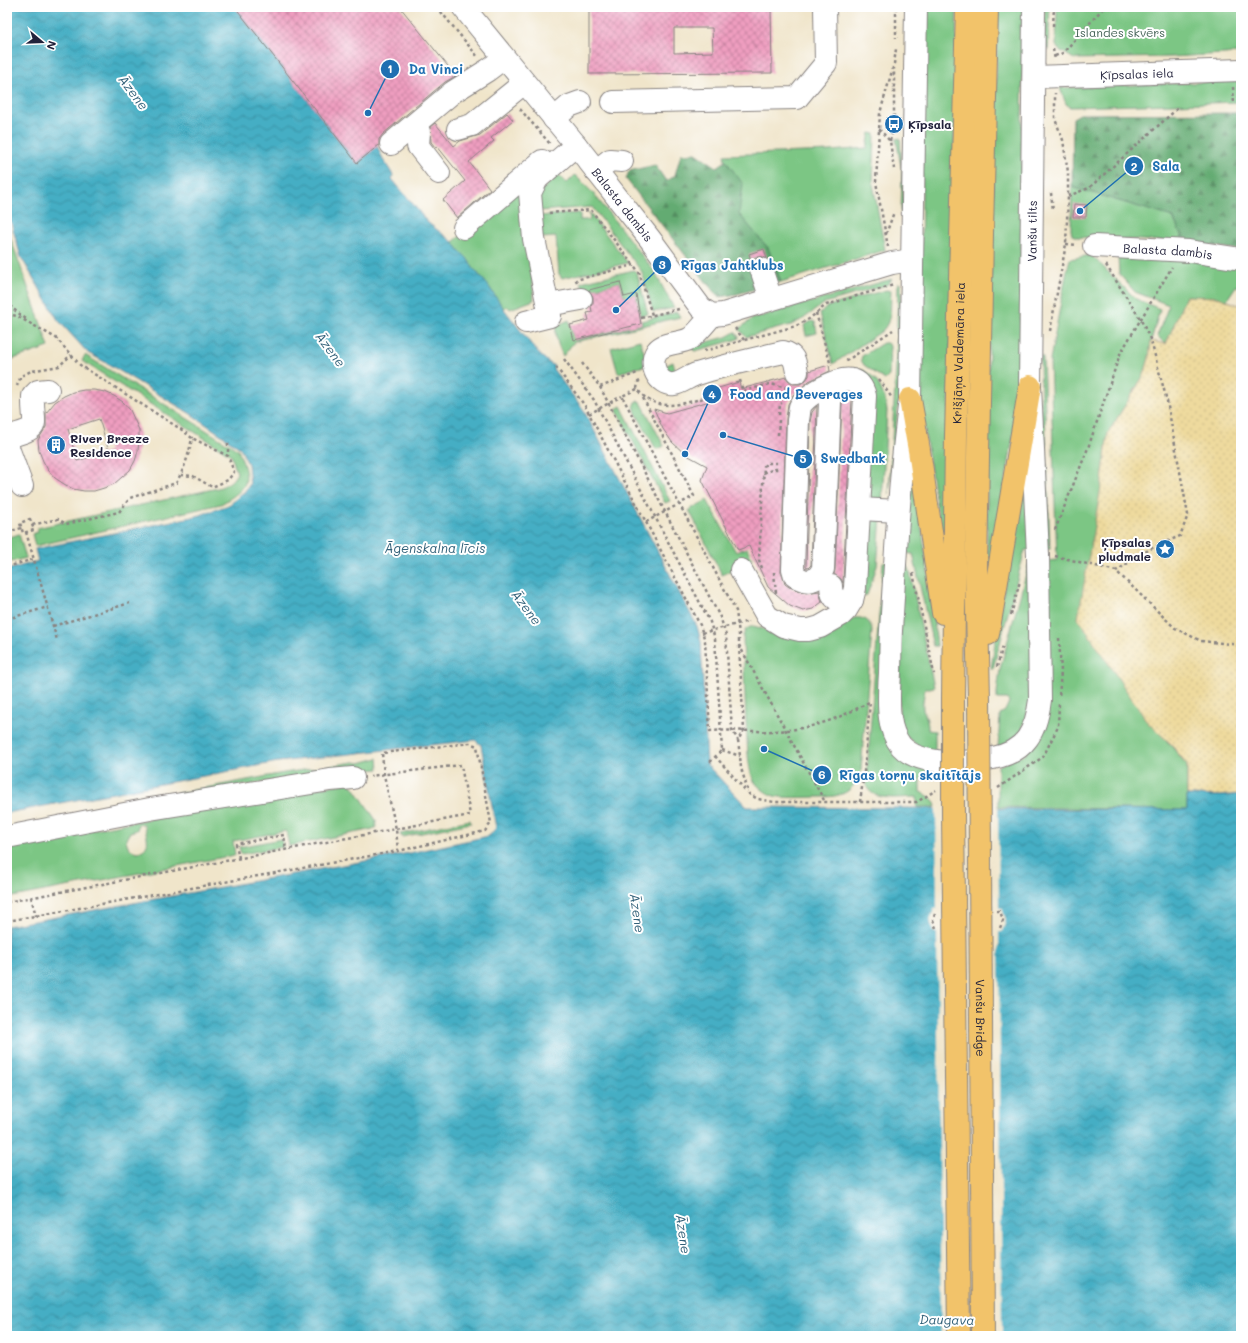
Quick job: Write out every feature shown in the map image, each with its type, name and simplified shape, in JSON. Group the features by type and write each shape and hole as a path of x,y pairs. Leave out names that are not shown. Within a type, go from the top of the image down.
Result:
{"main road":[{"name":"Krišjāņa Valdemāra iela","path":"947,686 956,435 967,7"},
{"name":"Krišjāņa Valdemāra iela","path":"979,691 976,568 988,7"},
{"path":"979,691 1030,386"},
{"path":"910,399 919,450 947,686 952,815 959,1336"},
{"name":"Vanšu Bridge","path":"979,691 983,1336"}],"street":[{"name":"Balasta dambis","path":"463,7 650,239 701,308 712,315"},
{"path":"613,102 796,98 826,63 825,7"},
{"name":"Vanšu tilts","path":"916,7 899,269 910,399 903,451 898,511 891,630 889,700 890,719 896,738 901,746 920,757 938,761 955,762 983,760 1002,756 1022,745 1030,737 1038,717 1040,700 1038,555 1030,386 1048,70 1034,7"},
{"path":"391,144 453,92 504,58"},
{"name":"Ķīpsalas iela","path":"1048,70 1237,78"},
{"path":"458,129 472,126 524,83"},
{"path":"554,119 569,106 580,102"},
{"path":"413,126 419,132 418,146 439,173"},
{"path":"526,322 550,316 534,239 530,193 537,179 572,141"},
{"path":"464,228 550,154 572,141"},
{"path":"596,171 610,160 622,161"},
{"name":"Balasta dambis","path":"1094,246 1189,251 1241,259"},
{"path":"761,268 771,299"},
{"path":"793,380 794,360 789,353 783,352 695,374 675,384 666,384 658,378 654,358 657,351 661,347 689,339 712,315 723,314 771,299 899,269"},
{"path":"548,305 581,299"},
{"path":"832,374 823,569 819,576 812,581 802,580 795,576 794,569 798,420 800,406 811,395 826,386 832,374"},
{"path":"741,570 767,616 783,626 800,630 809,630 820,627 841,615 852,600 855,588 865,396 863,388 859,384 852,380 843,379 832,374"},
{"path":"7,437 28,432 32,429 35,415 33,396 38,391 48,390"},
{"path":"7,445 22,486"},
{"path":"860,509 898,511"},
{"path":"831,586 831,592 834,597 840,601 846,602 852,600"},
{"path":"7,837 150,809 322,781 353,778"}],"path":[{"path":"896,7 896,41"},
{"path":"1053,28 1054,7"},
{"path":"1048,70 1104,7"},
{"path":"1050,332 1066,244 1068,196 1068,172 1064,146 1055,119 1048,70 1053,42"},
{"path":"894,169 890,141 894,124 894,64 896,47"},
{"path":"699,352 796,326 810,319 826,305 899,269 886,235 876,182 880,113 894,64"},
{"path":"1234,104 1237,78"},
{"path":"1068,196 1089,188 1178,107"},
{"path":"878,129 890,141"},
{"path":"1051,192 1053,210"},
{"path":"532,214 591,210 639,272 652,315"},
{"path":"886,235 895,210"},
{"path":"1094,246 1141,320 1151,341 1167,401 1188,515 1180,536 1150,549 1116,570"},
{"path":"581,299 576,280 634,265"},
{"path":"1053,536 1088,448 1120,354 1172,267"},
{"path":"7,300 12,308 31,324"},
{"path":"641,318 679,309"},
{"path":"816,313 832,374"},
{"path":"7,314 17,316 56,338 80,365 182,430 192,438 228,456"},
{"path":"843,363 893,330"},
{"path":"17,386 21,376 31,372 59,366 71,355"},
{"path":"564,359 594,400 710,622 715,639 722,750"},
{"path":"582,363 600,387 609,403 722,619 726,636 732,730 738,740 741,768 749,794"},
{"path":"556,367 585,406 700,625 704,641 710,732 732,730 787,730 828,722 870,702"},
{"path":"740,378 744,391 793,380"},
{"path":"589,414 637,389"},
{"path":"622,396 736,611 739,634 744,730 738,740"},
{"path":"643,397 694,496 646,522"},
{"path":"32,525 58,519 66,524 119,512 130,498 176,483 181,475 190,449 192,438"},
{"path":"181,475 193,476 212,487 228,480 234,472 228,456 228,443"},
{"path":"764,573 758,560 764,466 767,463 780,463"},
{"path":"763,473 775,469"},
{"path":"7,518 11,531"},
{"path":"30,520 32,525 34,530 23,533 20,522 30,520"},
{"path":"7,532 22,528"},
{"path":"26,532 57,640"},
{"path":"1054,555 1116,570 1175,628 1201,641 1241,645"},
{"path":"7,567 34,559"},
{"path":"912,566 947,686"},
{"path":"769,579 774,579"},
{"path":"53,626 130,603"},
{"path":"7,619 48,607"},
{"path":"702,633 733,625"},
{"path":"739,645 787,730 824,802"},
{"path":"7,921 398,851 484,831 490,824 477,746 470,743 382,753 384,775 396,829 398,851"},
{"path":"722,750 740,756"},
{"path":"710,762 722,750"},
{"path":"715,756 749,794 758,799 774,802 917,802 937,789"},
{"path":"8,901 470,815 461,765 353,778"},
{"path":"238,858 236,844 284,835 286,850"},
{"path":"31,897 36,916"}],"green space":[{"path":"925,7 957,7 946,566 926,440 919,382"},
{"path":"998,7 1023,7 1020,396 991,568 987,568 987,428"},
{"path":"1045,7 1050,7 1048,51 1044,43"},
{"name":"Islandes skvērs","path":"1057,7 1241,7 1241,53 1171,57 1074,59 1058,49 1056,45"},
{"path":"1240,81 1241,102 1070,107 1066,104 1060,88"},
{"path":"1241,113 1241,250 1184,242 1173,217 1072,187 1073,118 1080,114"},
{"path":"870,133 875,134 873,184 885,250 781,282 768,248 738,214 724,155 867,148"},
{"path":"900,138 905,215 901,215 902,171 896,139"},
{"path":"696,153 717,167 726,161 743,184 739,214 768,248 781,282 720,297 714,292 626,179 629,171 655,165 666,181 675,175 681,154"},
{"path":"559,175 567,183 575,175 593,193 654,271 674,308 653,312 642,272 592,207 539,211 538,193"},
{"path":"525,182 534,300 510,309 507,306 504,309 487,284 453,242"},
{"path":"1072,187 1173,217 1184,242 1077,237 1072,235"},
{"path":"589,212 628,263 562,278 559,274 556,237 541,238 539,216 580,213 580,220 590,220"},
{"path":"7,228 49,347 7,361"},
{"path":"1146,254 1241,267 1241,287 1236,286 1226,301 1218,297 1186,296 1166,344 1157,336 1169,305 1135,292 1119,274 1118,256"},
{"path":"1091,255 1136,299 1160,309 1151,341 1149,358 1144,375 1108,433 1102,481 1162,735 1187,765 1187,810 998,807 998,766 1026,754 1045,561 1057,560 1050,360 1070,259"},
{"path":"634,270 637,273 648,314 640,316 636,294 624,297 620,282 584,291 581,282"},
{"path":"892,279 886,285 825,303 803,319 791,325 746,337 739,329 752,319"},
{"path":"898,282 901,285 902,370 889,494 896,368"},
{"path":"886,290 891,291 890,312 886,327 833,364 820,313 829,306"},
{"path":"677,312 680,317 574,342 563,356 557,341 556,326 569,320 574,340 642,324 641,321"},
{"path":"812,321 815,322 817,333 806,336 804,325"},
{"path":"735,332 739,337 738,339 695,351 693,350 692,346 726,337"},
{"path":"640,340 648,365 618,373 611,348"},
{"path":"883,343 887,343 890,346 889,376 885,380 864,365 861,360 862,356"},
{"path":"85,355 238,450 246,476 243,488 221,504 35,546 32,534 38,532 37,528 218,488 224,486 234,478 237,473 231,455 82,361"},
{"path":"1040,356 1043,357 1050,549 1044,549"},
{"path":"673,362 677,376 663,370 667,365"},
{"path":"854,368 863,370 875,379 881,388 886,404 887,410 882,503 871,501 852,372"},
{"path":"637,401 641,402 664,446 656,449 636,413 634,405"},
{"path":"621,406 670,501 665,503 616,409"},
{"path":"910,451 927,564 937,646 933,646 913,554 903,553"},
{"path":"1025,459 1032,550 1025,550 993,669 991,668"},
{"path":"707,500 736,552 747,548 752,559 722,575 689,510"},
{"path":"881,517 877,566 867,595 864,596 865,527 871,518"},
{"path":"19,534 26,558 7,563 7,538"},
{"path":"888,561 881,717 935,768 935,773 927,774 920,779 920,792 932,799 936,807 917,807 917,797 881,797 869,791 866,785 883,563"},
{"path":"902,562 909,568 934,687 925,689 923,710 927,721 928,730 935,731 935,752 921,748 904,735 899,715"},
{"path":"1029,563 1033,693 1021,733 998,748 1000,714 1005,711 1009,702 1008,699 997,699 1000,669"},
{"path":"854,618 866,620 870,624 872,630 861,771 858,778 850,789 840,795 827,797 787,797 771,795 754,781 749,766 743,636 746,629 753,626 782,637 832,632"},
{"path":"378,758 379,769 342,772 157,797 284,773 354,762 360,763"},
{"path":"347,783 353,786 376,820 376,827 373,829 289,846 286,831 233,841 235,855 7,898 7,845","holes":["138,824 144,824 147,837 146,847 138,852 131,850 126,839 130,832 137,830"]},
{"path":"470,820 471,823 402,837 400,834"},
{"path":"281,839 283,847 241,854 239,847"}],"sand":[{"name":"Ķīpsalas pludmale","path":"1186,296 1218,297 1241,306 1241,794 1221,796 1187,795 1187,765 1171,744 1148,723 1078,618 1102,481 1108,433 1144,375 1149,358 1151,341 1166,344"}],"water":[{"path":"7,7 235,7 357,163 377,146 393,175 392,179 427,222 453,242 467,258 538,353 554,366 553,369 583,409 697,626 701,642 707,765 747,807 1187,810 1187,795 1221,796 1241,794 1241,1336 7,1336 7,926 409,853 489,836 496,828 481,745 475,740 278,762 7,813 7,570 38,561 35,549 197,516 229,505 245,491 250,484 248,464 240,448 191,414 88,353 58,320 21,257 7,209 7,199 9,198 11,191 9,189 7,193"}],"pier":[{"path":"936,807 998,807 999,908 1002,908 1006,920 1002,932 999,932 1002,1336 941,1336 937,933 934,932 930,921 934,909 937,908"}],"building":[{"path":"235,7 400,7 456,76 445,82 383,134 379,139 379,145 357,163"},
{"path":"589,7 771,7 772,73 589,74","holes":["674,28 712,28 713,52 674,53"]},
{"path":"507,113 513,120 491,138 494,141 469,162 490,189 457,218 443,200 465,181 437,146 435,147 431,142 430,127 435,123 454,146 460,141 480,135"},
{"path":"1074,204 1087,205 1086,217 1073,217"},
{"path":"764,249 767,259 757,257 751,261 749,254"},
{"path":"620,282 624,297 636,294 641,324 574,340 570,325 589,320 587,313 592,312 591,306 593,303 593,297 589,290"},
{"path":"829,365 830,371 809,381 793,395 788,404 786,419 781,572 785,584 789,587 806,593 819,591 822,602 813,609 803,611 790,606 768,587 749,546 738,550 702,480 707,466 685,454 672,442 663,429 654,409 667,413 710,401 708,391 739,382 741,389 786,377 793,384 800,384 809,376 809,371"},
{"name":"River Breeze Residence","path":"94,390 105,392 114,396 123,402 130,410 139,430 138,451 130,470 114,484 94,491 73,489 55,478 48,470 39,451 38,440 46,427 46,413 55,402 73,392","holes":["99,419 109,451 77,461 68,429"]},
{"path":"847,392 846,399 852,399 843,583 841,579 834,574 842,403 844,393"},
{"path":"817,406 811,565 808,568 806,567 810,422 812,412"}],"place":[{"name":"Da Vinci","path":"368,113"},
{"name":"Ķīpsala","path":"894,124"},
{"name":"Sala","path":"1080,211"},
{"name":"Rīgas Jahtklubs","path":"616,310"},
{"name":"Swedbank","path":"723,435"},
{"name":"River Breeze Residence","path":"56,445"},
{"name":"Food and Beverages","path":"685,454"},
{"name":"Ķīpsalas pludmale","path":"1165,549"},
{"name":"Rīgas torņu skaitītājs","path":"764,749"}],"water label":[{"name":"Āzene","path":"134,92"},
{"name":"Āzene","path":"331,349"},
{"name":"Āgenskalna līcis","path":"435,547"},
{"name":"Āzene","path":"527,607"},
{"name":"Āzene","path":"638,913"},
{"name":"Āzene","path":"684,1234"},
{"name":"Daugava","path":"947,1319"}]}
